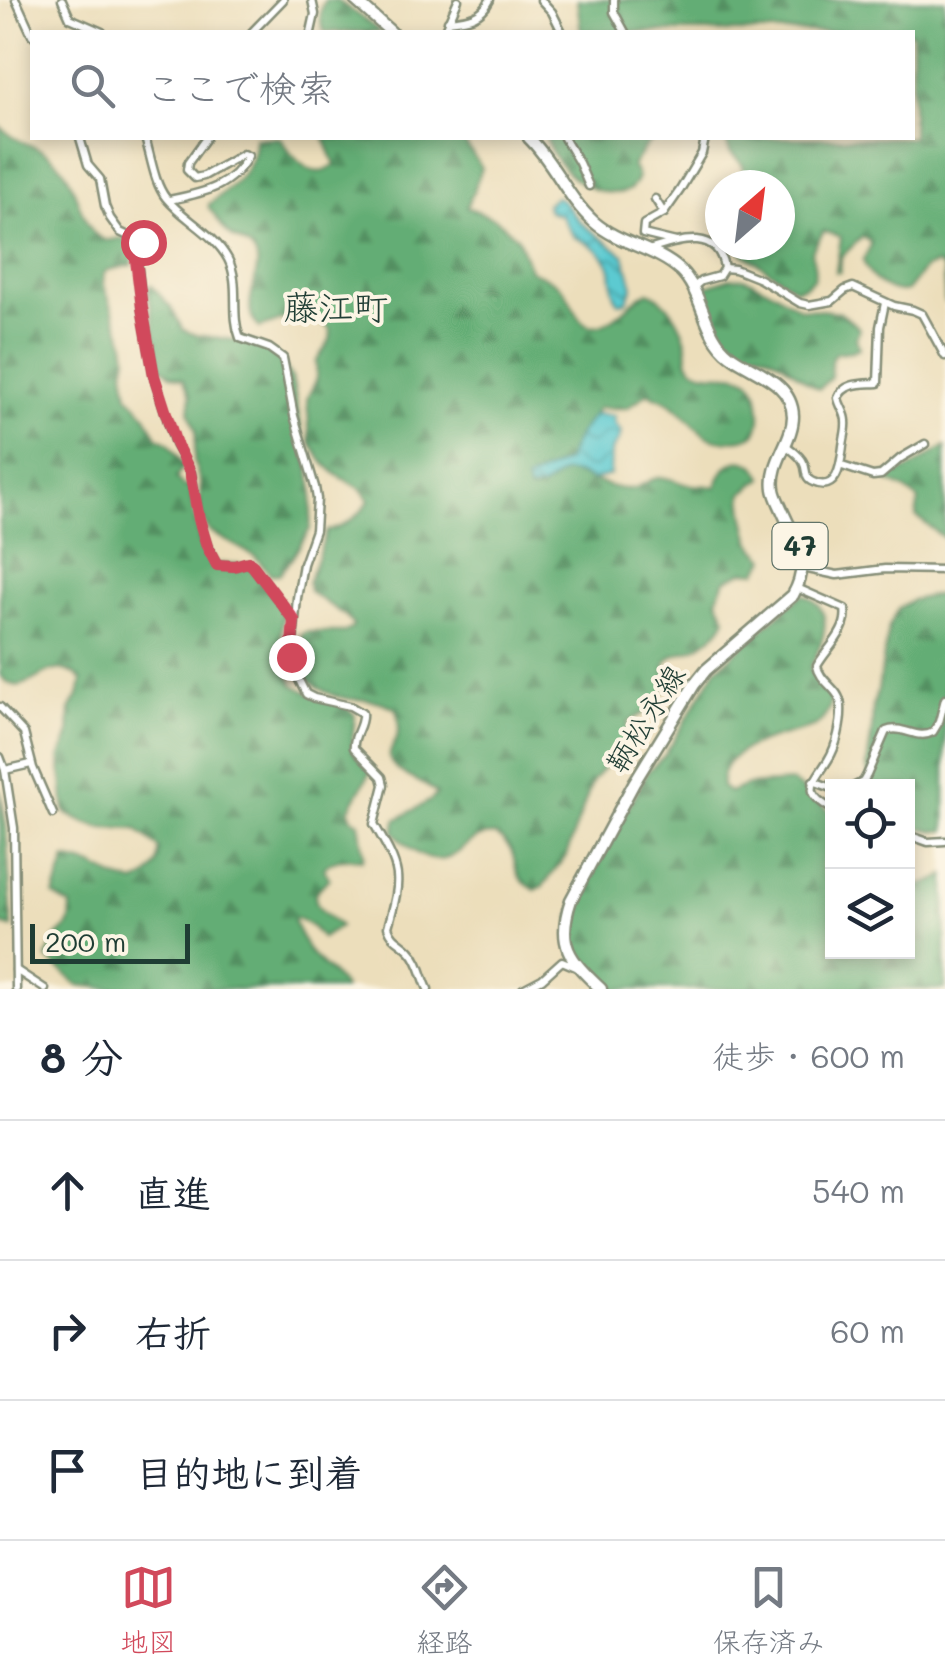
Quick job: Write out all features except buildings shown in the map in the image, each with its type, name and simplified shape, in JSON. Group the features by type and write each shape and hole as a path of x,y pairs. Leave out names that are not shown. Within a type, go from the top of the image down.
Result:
{"main road":[{"path":"355,0 390,30"},
{"name":"47","path":"531,140 594,222 670,262 690,282 715,338 726,353 774,381 787,395 793,416 774,474 774,491 800,547 803,568"},
{"name":"鞆松永線","path":"600,989 568,953 565,918 571,900 694,685 792,595 803,568"}],"street":[{"path":"16,0 30,32"},
{"path":"62,0 70,18 97,30"},
{"path":"254,30 283,0"},
{"path":"311,30 315,14 312,0"},
{"path":"445,30 458,0"},
{"path":"448,21 483,12 490,0"},
{"path":"541,0 561,30"},
{"path":"614,0 614,12 624,30"},
{"path":"81,140 88,165 100,179 110,218 120,232 145,244 136,260 154,376 176,444 193,480 207,546 217,565 248,562 253,566 294,620"},
{"path":"146,140 163,194 228,258 234,276 235,323 240,338 269,348 283,358 317,499 294,620 291,664 304,690 314,698 350,706 362,713 353,744 382,777 384,790 374,824 397,868 398,885 389,932 414,954 428,989"},
{"path":"168,200 215,189 242,168 248,156 244,154 204,176 195,178 189,174 188,163 205,140"},
{"path":"565,140 589,186"},
{"path":"676,242 643,234 644,224 664,213 691,174 705,140"},
{"path":"655,198 664,213"},
{"path":"646,251 676,242 704,240 714,246 722,256 724,268 719,276 695,286 690,282"},
{"path":"724,268 760,280 800,303 824,304 853,287 885,303 913,310 922,314 945,356"},
{"path":"784,444 804,462 805,474 816,484 834,480 842,466 847,425 838,398 845,388 878,384 885,303"},
{"path":"842,466 882,475 925,444"},
{"path":"803,568 837,575 886,569 945,570"},
{"path":"796,588 845,609 847,618 817,666 818,674 840,698 841,707 834,748 813,781 812,792 825,805"},
{"path":"865,779 886,731 897,729 922,736 933,732 942,715 944,699"},
{"path":"0,706 24,733 53,814"},
{"path":"0,757 14,828 16,989"},
{"path":"4,770 32,764"},
{"path":"813,781 825,785"},
{"path":"915,837 945,841"},
{"path":"523,989 562,961 580,968"},
{"path":"15,970 45,989"}],"green space":[{"path":"325,0 337,0 378,30 324,30"},
{"path":"577,0 945,0 945,304 943,269 937,264 925,268 907,291 893,290 874,279 866,267 863,260 871,245 862,237 841,257 840,272 836,272 841,237 824,231 811,252 815,271 812,279 796,289 754,260 795,260 795,170 743,170 726,140 915,140 915,30 581,30"},
{"path":"0,126 58,162 69,178 86,221 98,237 121,238 130,246 132,265 108,270 103,283 125,343 128,395 145,414 157,437 168,442 184,466 176,478 184,487 190,486 208,555 215,564 251,568 284,609 280,638 294,685 346,707 355,715 354,751 371,771 349,810 359,822 364,856 362,860 341,859 327,865 324,869 329,878 315,893 320,908 340,926 322,938 311,926 297,918 293,920 308,951 344,989 117,989 78,985 47,958 53,942 70,921 71,906 54,896 66,859 135,883 154,870 159,848 136,829 100,828 65,811 60,758 69,736 70,710 82,680 69,671 58,670 19,685 10,684 0,675"},
{"path":"255,140 281,140 304,166 320,172 335,164 325,140 462,140 482,168 467,207 496,219 518,238 530,270 559,285 583,322 598,325 609,321 648,292 664,302 678,320 686,341 687,360 695,369 738,375 755,387 760,419 751,436 728,441 708,437 670,403 648,393 627,408 598,408 566,461 532,477 532,490 565,472 625,489 662,478 716,487 729,465 749,462 763,478 743,493 744,511 752,542 766,559 757,572 744,571 725,580 717,599 726,618 716,633 666,662 660,699 628,722 619,754 592,782 566,856 543,886 535,890 521,879 512,852 496,835 477,838 442,859 424,857 408,847 394,832 396,820 437,794 401,772 390,759 399,727 396,709 379,702 333,695 310,681 300,667 302,634 345,632 352,628 347,617 309,591 308,583 327,531 351,520 369,500 361,489 321,460 310,441 307,398 317,379 316,362 330,340 331,331 306,316 260,328 250,304 257,269 255,255 226,231 209,208 247,168"},
{"path":"547,140 654,140 632,166 638,176 635,184 614,193 575,179"},
{"path":"730,278 751,281 799,308 839,312 858,327 859,348 835,353 831,377 819,389 763,353 753,350 742,357 713,327 701,298 702,288"},
{"path":"151,285 183,330 256,343 280,361 292,378 313,489 310,529 279,574 270,574 256,557 209,531 199,511 201,485 194,462 196,431 189,411 191,395 183,379 160,366 148,289"},
{"path":"945,447 945,539 916,516 919,500 886,480 885,474 909,469"},
{"path":"945,593 945,831 915,827 915,779 869,779 867,766 873,705 889,627 898,609 912,600"},
{"path":"803,594 821,608 823,637 810,669 831,695 823,720 816,726 742,751 723,772 722,787 729,792 748,785 791,782 825,807 825,959 915,959 915,884 930,883 945,875 945,989 613,989 592,974 574,952 571,918 582,894 648,771 665,755 717,668"},
{"path":"0,790 6,826 12,927 0,924"}],"water":[{"path":"555,197 581,223 624,255 633,286 627,301 619,303 616,299 611,270 602,254 574,237 561,215 549,211 546,204"},
{"path":"594,414 614,416 613,422 621,432 611,451 610,475 592,480 565,472 543,486 528,489 526,481 566,461"}],"district":[{"name":"藤江町","path":"336,308"}],"route":[{"path":"143,242 145,247 136,260 154,376 176,444 193,480 207,546 217,565 248,562 286,608 294,620 291,657"}]}
